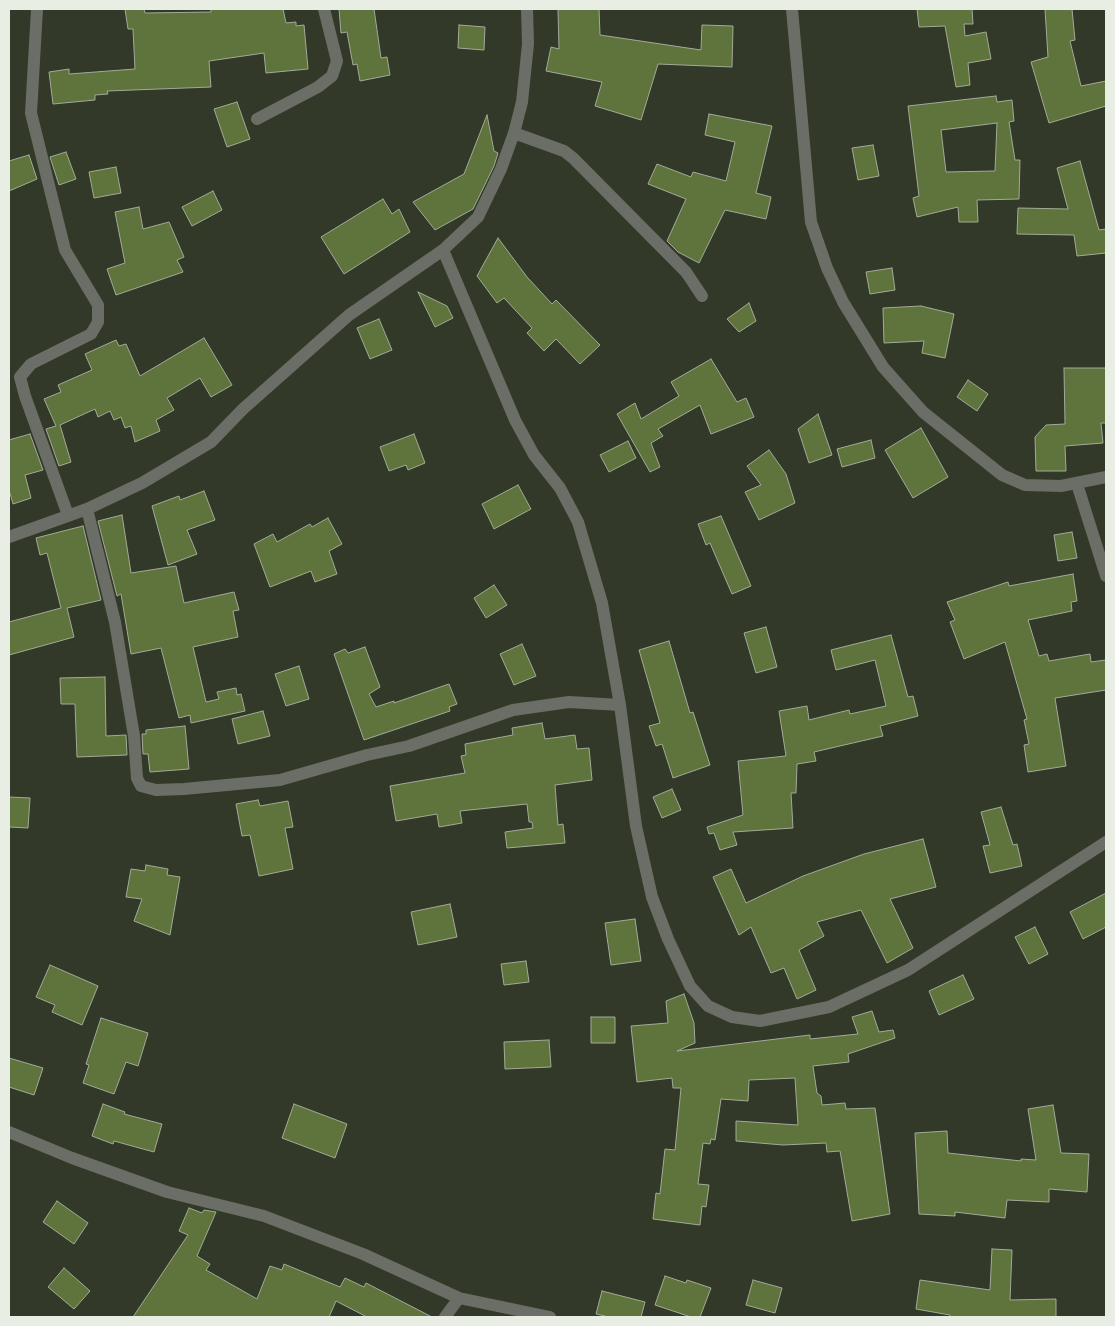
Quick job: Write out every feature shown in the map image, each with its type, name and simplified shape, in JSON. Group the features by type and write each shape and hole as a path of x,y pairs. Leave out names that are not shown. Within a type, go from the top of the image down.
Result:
{"street":[{"path":"37,9 31,113 65,250 98,305 98,322 91,334 31,364 20,377 25,396 68,515"},
{"path":"257,119 318,87 332,76 337,61 324,9"},
{"path":"9,537 87,509 142,483 211,442 243,409 349,315 443,250 478,217 501,169 514,133 522,102 528,44 527,9"},
{"path":"792,9 811,222 826,268 843,302 883,368 922,412 1002,475 1025,485 1077,484 1106,477"},
{"path":"514,133 564,151 573,158 686,272 702,296"},
{"path":"443,250 515,420 534,455 560,488 578,522 602,603 620,705 636,826 652,896 668,939 690,986 708,1006 732,1018 760,1021 821,1008 908,970 1106,842"},
{"path":"1077,484 1106,576"},
{"path":"87,509 115,622 134,736 137,778 141,786 156,790 184,789 280,780 367,755 410,746 513,710 569,702 620,705"},
{"path":"9,1132 72,1158 168,1192 264,1216 363,1254 459,1298 550,1317"},
{"path":"445,1317 459,1298"}],"building":[{"path":"125,9 144,9 145,13 211,12 211,9 283,9 286,23 296,22 296,26 304,25 308,69 266,73 264,53 209,61 211,87 107,91 108,94 95,95 95,100 53,104 49,72 69,69 69,74 135,69 133,29 128,29"},
{"path":"339,9 374,9 381,58 387,57 390,75 360,81 357,64 353,65 347,32 341,33"},
{"path":"558,9 599,9 600,35 701,50 702,25 733,26 732,67 658,64 641,120 595,106 602,82 546,71 551,47 559,49"},
{"path":"917,9 972,9 973,24 964,24 965,36 986,32 991,59 968,63 970,85 956,87 945,26 919,27"},
{"path":"1045,9 1072,9 1075,40 1070,41 1081,86 1106,81 1106,106 1049,123 1031,62 1048,57"},
{"path":"459,25 485,27 484,50 458,48"},
{"path":"996,96 997,102 1012,100 1014,121 1009,122 1015,160 1020,160 1019,199 977,200 978,222 959,222 958,207 917,217 913,198 919,196 908,106","holes":["997,123 995,171 946,172 941,130"]},
{"path":"237,102 250,139 227,147 214,109"},
{"path":"709,114 772,126 756,193 771,197 766,219 725,210 699,263 678,252 667,241 686,199 648,184 657,164 691,177 693,172 726,181 735,142 705,135"},
{"path":"487,115 494,151 498,153 494,166 473,209 435,230 413,202 464,174"},
{"path":"873,145 879,176 858,180 852,148"},
{"path":"66,152 76,179 59,185 50,157"},
{"path":"29,155 37,179 9,191 9,161"},
{"path":"1080,161 1099,230 1106,229 1106,253 1077,256 1074,235 1017,234 1018,208 1068,209 1057,168"},
{"path":"116,167 121,193 94,198 89,172"},
{"path":"213,191 222,210 192,226 182,207"},
{"path":"383,199 392,214 399,209 410,232 344,274 321,237"},
{"path":"139,207 143,229 169,222 184,257 177,260 183,272 116,295 107,269 125,263 115,212"},
{"path":"498,238 527,277 552,304 556,300 600,345 580,364 556,339 544,351 527,333 532,328 504,298 497,303 477,276"},
{"path":"892,268 895,290 870,294 866,272"},
{"path":"418,292 447,306 453,318 435,327"},
{"path":"749,303 756,321 739,332 727,319"},
{"path":"921,306 954,314 945,358 922,353 924,341 884,343 883,308"},
{"path":"379,319 392,350 370,359 357,328"},
{"path":"204,338 232,385 211,397 200,378 167,398 174,410 156,420 160,431 135,442 131,426 125,428 121,417 114,420 110,411 98,417 95,409 60,425 71,462 59,466 46,429 56,426 44,399 61,392 58,385 92,370 85,354 116,340 119,346 126,344 140,376"},
{"path":"711,359 737,402 746,398 754,417 711,434 700,405 658,429 663,436 651,443 660,467 650,472 617,414 635,403 641,419 679,396 671,382"},
{"path":"1064,368 1106,368 1106,423 1101,423 1103,443 1065,446 1066,471 1036,471 1035,437 1046,425 1065,424"},
{"path":"968,380 988,394 977,411 957,397"},
{"path":"818,414 832,455 809,463 798,429"},
{"path":"921,428 948,477 913,498 885,450"},
{"path":"30,434 43,470 25,475 31,498 13,504 9,490 9,440"},
{"path":"414,434 425,463 408,470 406,465 389,471 380,447"},
{"path":"871,440 875,458 842,467 837,449"},
{"path":"628,441 636,458 609,472 600,455"},
{"path":"769,450 786,474 795,503 759,520 745,492 761,485 747,466"},
{"path":"518,485 531,509 494,529 482,504"},
{"path":"204,491 215,520 187,530 197,554 168,565 152,506 179,496 180,500"},
{"path":"122,515 131,573 176,566 184,603 234,592 239,610 233,611 238,637 193,647 206,702 219,699 217,692 236,688 237,695 241,694 245,711 191,723 190,715 179,718 161,648 131,654 121,594 117,596 98,521"},
{"path":"721,516 751,586 732,594 710,543 706,545 698,524"},
{"path":"328,518 342,544 329,551 337,574 315,582 311,571 270,587 254,544 273,534 277,542 310,524 312,527"},
{"path":"83,526 101,600 67,608 74,637 9,655 9,622 61,608 47,553 40,555 36,538"},
{"path":"1072,532 1077,558 1058,561 1054,535"},
{"path":"1073,574 1077,601 1071,602 1072,611 1028,620 1039,656 1047,654 1049,661 1090,654 1091,662 1106,660 1106,690 1055,698 1066,766 1028,772 1024,745 1029,744 1024,720 1027,719 1005,642 964,659 950,622 955,620 947,602 1008,582 1009,586"},
{"path":"494,585 507,605 486,618 474,598"},
{"path":"766,627 777,667 756,673 744,633"},
{"path":"891,635 908,697 913,696 918,716 880,726 883,736 814,752 816,761 797,764 796,793 791,793 793,828 733,832 737,845 720,850 714,833 709,834 707,827 743,815 738,761 786,756 779,711 807,706 809,720 849,710 850,714 886,706 875,660 836,670 831,650"},
{"path":"669,641 690,713 693,712 710,765 673,778 662,744 656,746 649,726 660,723 639,650"},
{"path":"522,644 536,676 514,685 500,654"},
{"path":"365,647 380,687 369,694 376,707 394,701 394,703 449,684 457,704 449,707 450,711 364,740 334,654 345,649 348,653"},
{"path":"299,666 309,699 286,706 275,674"},
{"path":"105,677 106,736 126,735 127,755 77,757 75,704 61,704 60,678"},
{"path":"263,711 270,736 238,744 232,719"},
{"path":"542,723 545,739 575,735 577,749 589,748 592,780 555,785 558,825 563,824 565,843 507,848 505,832 533,828 532,822 529,822 527,804 460,811 462,823 439,827 437,814 396,821 390,786 465,773 461,756 466,755 465,744 513,735 512,728"},
{"path":"185,726 189,769 150,772 148,754 143,754 142,734 146,734 146,730"},
{"path":"672,789 681,810 662,818 653,797"},
{"path":"9,797 30,798 28,828 9,827"},
{"path":"258,800 260,806 288,801 293,827 285,828 293,869 259,876 250,835 242,836 236,804"},
{"path":"1001,807 1013,845 1017,844 1022,866 990,873 983,846 990,845 981,812"},
{"path":"923,839 936,887 890,899 913,948 887,963 861,910 817,922 824,936 799,950 816,990 797,999 784,968 771,973 751,927 739,935 713,877 731,869 746,903 803,876 864,854"},
{"path":"146,865 168,869 167,875 180,877 170,935 134,921 142,899 126,897 131,869 145,871"},
{"path":"1106,893 1106,927 1083,939 1070,912"},
{"path":"450,904 457,937 418,945 411,912"},
{"path":"635,919 641,961 611,965 605,923"},
{"path":"1035,927 1048,954 1029,964 1015,937"},
{"path":"526,961 529,982 504,985 501,964"},
{"path":"50,965 98,986 82,1025 52,1012 55,1005 36,997"},
{"path":"963,975 974,999 939,1015 929,991"},
{"path":"684,994 694,1023 695,1043 677,1051 810,1035 810,1039 858,1034 852,1017 872,1011 879,1032 893,1030 895,1038 848,1054 849,1062 813,1066 817,1093 821,1096 822,1105 845,1103 846,1109 875,1108 890,1214 852,1221 840,1151 827,1152 826,1143 783,1145 736,1141 736,1121 798,1125 795,1078 749,1080 748,1101 721,1099 715,1140 711,1139 710,1144 703,1143 698,1184 709,1185 706,1207 702,1206 700,1225 653,1219 656,1193 660,1194 665,1149 675,1150 681,1088 673,1088 672,1078 637,1082 631,1026 668,1023 666,1001"},
{"path":"591,1017 615,1017 615,1043 591,1043"},
{"path":"101,1018 148,1033 138,1066 126,1062 114,1094 83,1083 89,1065 86,1064"},
{"path":"549,1040 551,1067 505,1069 504,1042"},
{"path":"9,1058 43,1068 34,1095 9,1087"},
{"path":"103,1104 125,1112 124,1114 162,1124 154,1152 114,1141 113,1144 92,1136"},
{"path":"294,1104 347,1124 335,1158 282,1138"},
{"path":"1053,1105 1061,1153 1089,1154 1087,1192 1049,1189 1049,1202 1007,1200 1005,1218 955,1212 955,1216 919,1214 915,1133 947,1131 948,1153 1021,1161 1021,1159 1036,1160 1028,1109"},
{"path":"57,1201 88,1223 74,1244 43,1222"},
{"path":"189,1208 202,1213 204,1210 216,1212 197,1256 210,1264 206,1270 257,1299 270,1266 282,1270 284,1264 340,1287 345,1278 364,1287 366,1283 432,1317 367,1317 336,1301 329,1317 133,1317 188,1235 179,1231"},
{"path":"992,1249 1012,1250 1010,1300 1056,1299 1056,1317 949,1317 950,1315 916,1309 920,1280 990,1290"},
{"path":"64,1268 90,1291 74,1309 48,1287"},
{"path":"665,1276 686,1283 687,1280 711,1288 700,1317 691,1317 655,1305"},
{"path":"753,1280 782,1288 775,1313 746,1305"},
{"path":"602,1291 645,1302 641,1317 609,1317 596,1314"}]}
